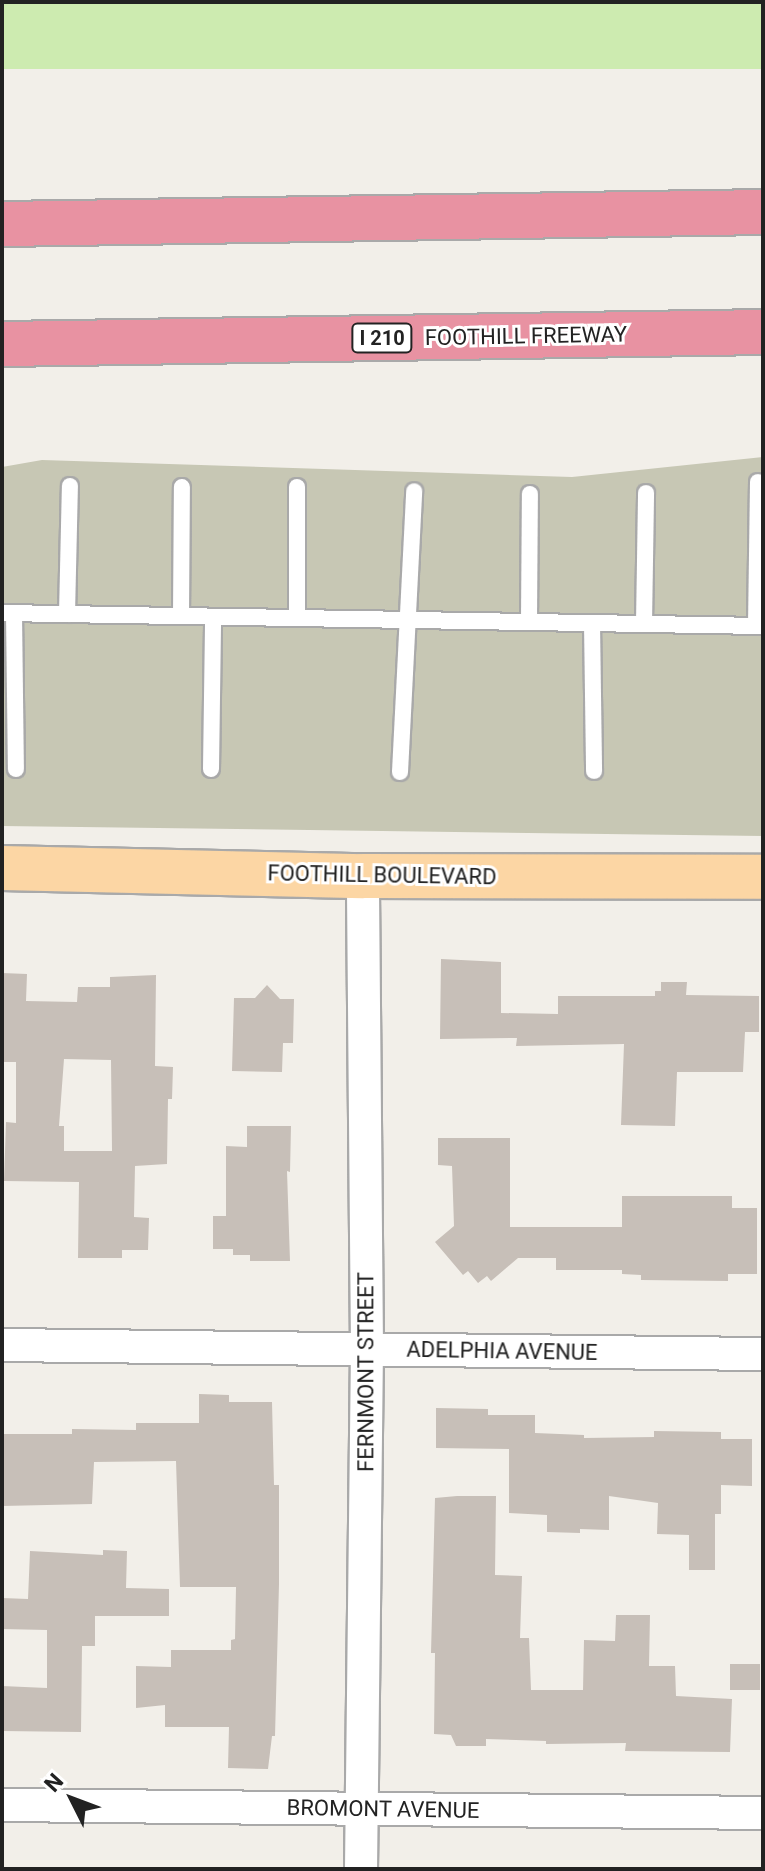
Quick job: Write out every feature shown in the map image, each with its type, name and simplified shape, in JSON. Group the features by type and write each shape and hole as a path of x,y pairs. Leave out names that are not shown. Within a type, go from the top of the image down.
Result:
{"highway":[{"path":"2,224 763,212"},
{"name":"FOOTHILL FREEWAY","path":"2,344 763,332"}],"main road":[{"name":"FOOTHILL BOULEVARD","path":"2,868 363,876 763,877"}],"street":[{"name":"FERNMONT STREET","path":"361,1869 367,1349 363,876"},
{"name":"ADELPHIA AVENUE","path":"2,1345 763,1354"},
{"name":"BROMONT AVENUE","path":"2,1805 763,1813"}],"lane":[{"path":"16,769 8,613 760,626 758,482"},
{"path":"67,614 70,486"},
{"path":"181,616 182,487"},
{"path":"297,487 297,618"},
{"path":"400,772 414,491"},
{"path":"644,624 646,493"},
{"path":"529,622 530,494"},
{"path":"211,769 213,617"},
{"path":"592,623 594,771"}],"shaded area":[{"path":"763,457 763,836 2,826 2,467 42,460 572,477"}],"green space":[{"path":"2,2 763,2 763,69 2,69"}],"building":[{"path":"441,959 501,962 501,1013 558,1014 558,996 655,996 655,991 661,991 661,982 687,982 686,995 759,996 759,1032 745,1032 743,1072 677,1072 675,1126 621,1125 624,1044 516,1046 517,1038 440,1039"},
{"path":"2,973 27,974 26,1001 77,1002 78,987 110,987 110,977 156,975 155,1066 173,1067 172,1099 168,1099 167,1164 135,1166 134,1217 149,1218 148,1250 122,1250 122,1258 78,1258 79,1182 4,1181 6,1122 16,1123 16,1062 2,1062","holes":["64,1059 111,1060 112,1151 64,1151 64,1126 59,1126"]},
{"path":"267,985 280,999 294,999 293,1043 283,1043 282,1072 232,1071 234,998 255,998"},
{"path":"247,1126 291,1126 290,1172 287,1171 290,1261 250,1261 250,1255 233,1255 233,1249 213,1249 213,1216 226,1216 226,1146 247,1147"},
{"path":"438,1138 510,1138 510,1227 622,1227 622,1196 732,1196 732,1208 757,1208 757,1274 728,1274 728,1281 641,1280 641,1275 622,1274 622,1270 556,1270 556,1258 518,1258 491,1281 487,1276 478,1283 468,1271 463,1275 435,1242 454,1226 452,1166 438,1165"},
{"path":"199,1394 229,1395 229,1402 272,1402 274,1485 279,1485 279,1584 275,1736 272,1736 268,1769 228,1768 229,1727 165,1727 165,1705 136,1708 136,1666 171,1667 171,1650 231,1650 231,1640 235,1639 236,1587 180,1587 176,1461 94,1462 92,1504 2,1506 2,1434 72,1434 72,1429 136,1430 136,1423 199,1423"},
{"path":"436,1408 488,1409 488,1415 535,1415 535,1433 584,1435 584,1438 654,1437 654,1431 721,1432 721,1439 752,1439 752,1486 721,1485 721,1514 715,1514 715,1570 689,1570 689,1535 657,1534 658,1503 609,1496 609,1530 580,1529 580,1533 547,1532 547,1515 509,1513 509,1449 436,1448"},
{"path":"496,1496 495,1575 522,1576 520,1638 529,1638 531,1690 583,1690 584,1640 615,1641 616,1615 650,1615 649,1666 675,1666 676,1696 732,1699 730,1752 625,1751 626,1743 546,1744 546,1741 486,1739 486,1746 456,1746 451,1735 434,1734 435,1653 431,1653 435,1498"},
{"path":"103,1550 127,1551 126,1588 169,1589 169,1616 95,1616 95,1646 82,1646 81,1732 2,1731 2,1686 47,1688 47,1630 2,1629 2,1598 28,1599 30,1551 103,1555"},
{"path":"730,1664 760,1664 760,1690 730,1690"}]}
